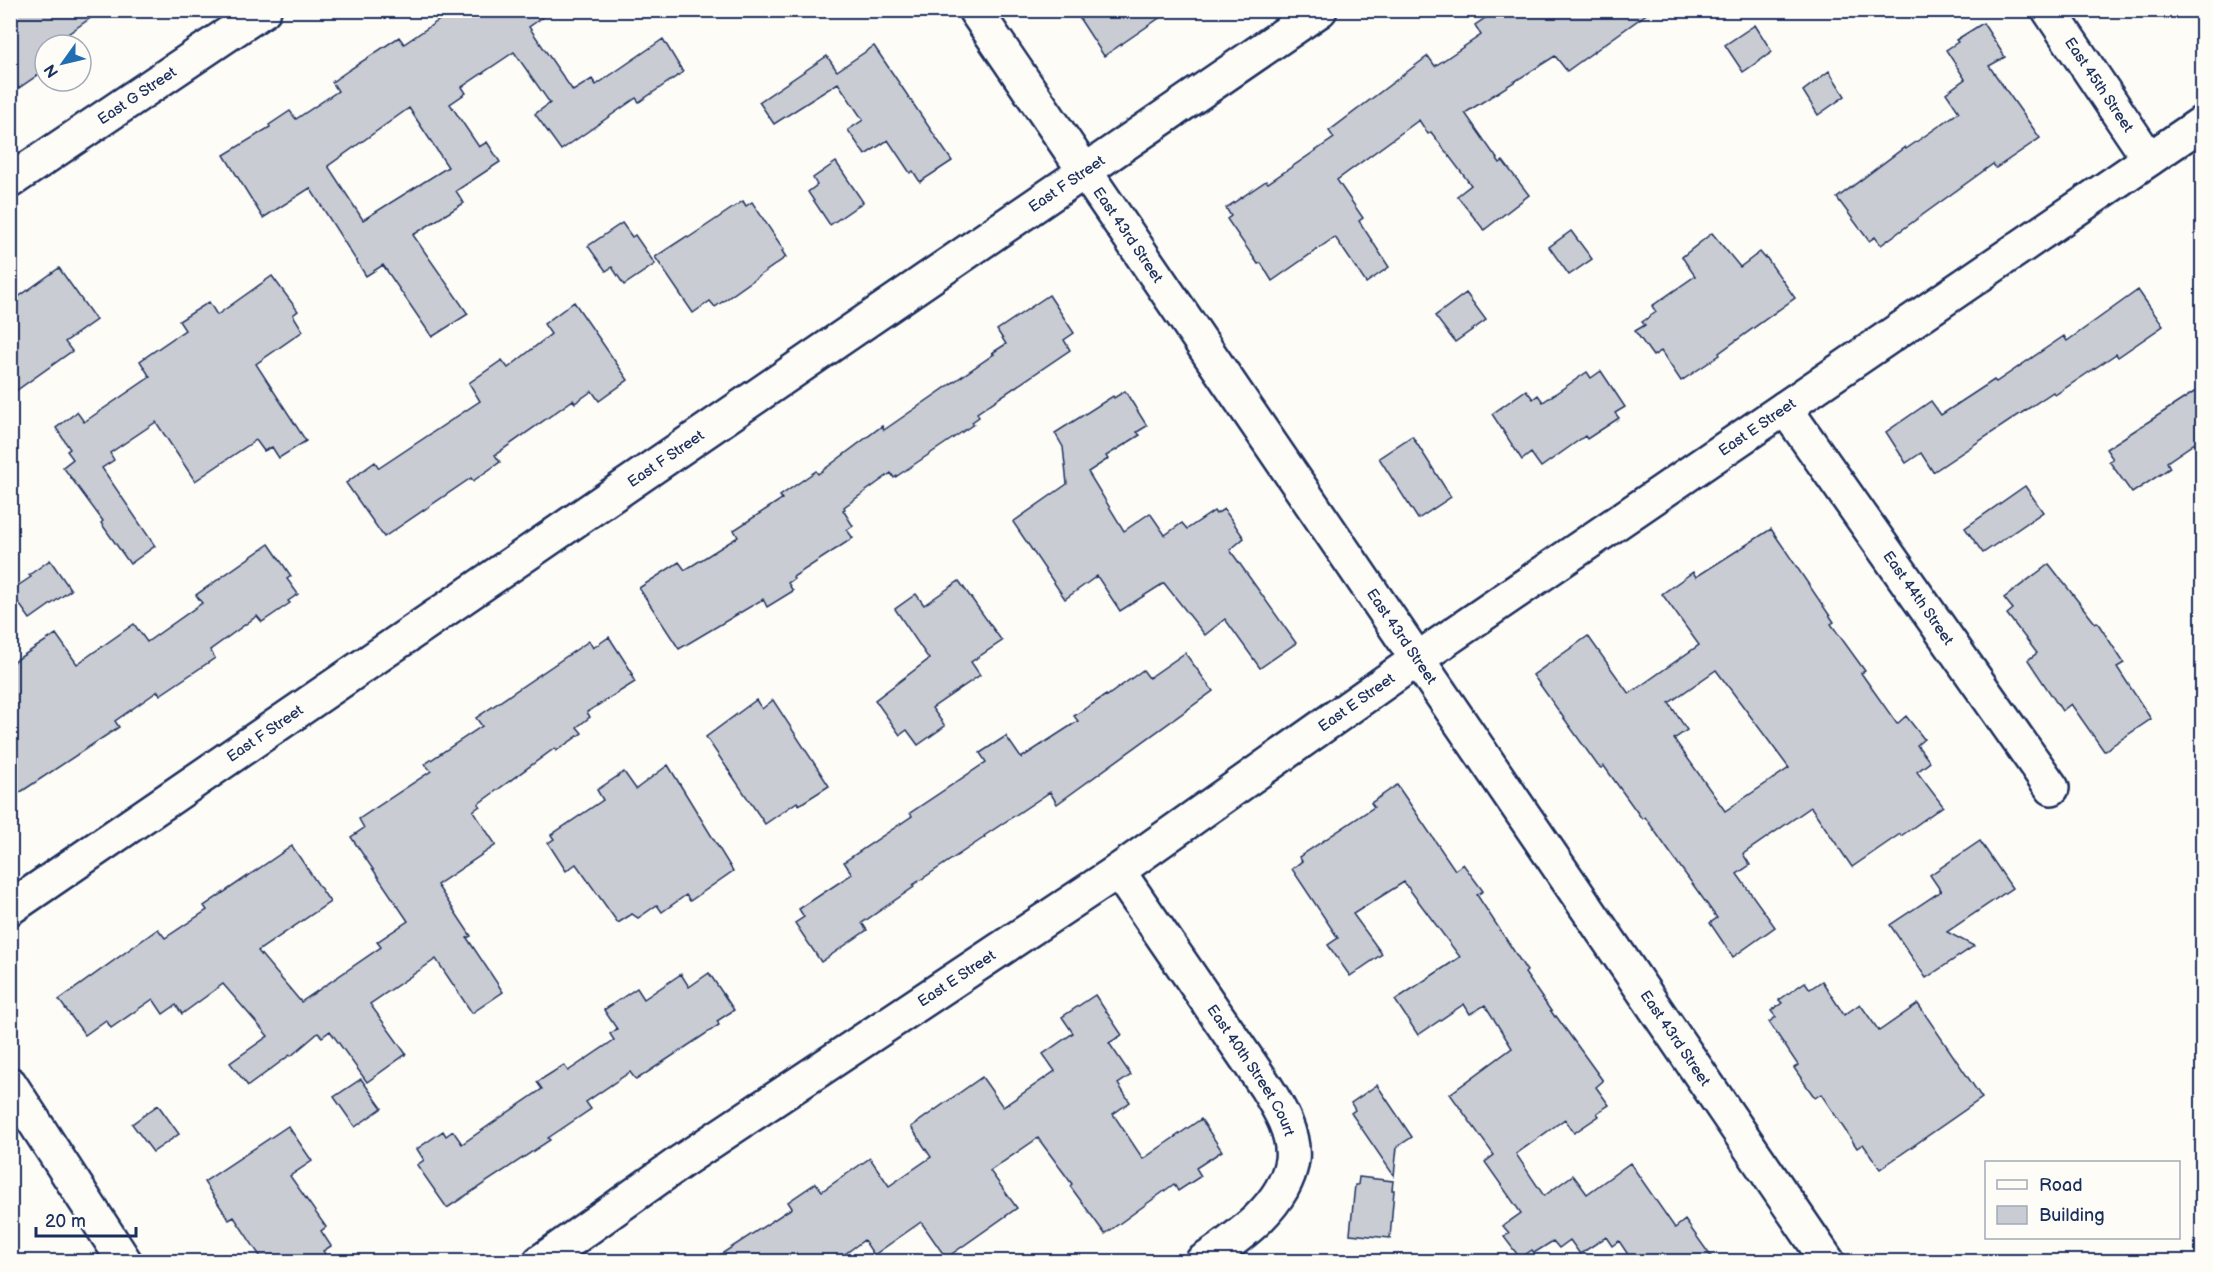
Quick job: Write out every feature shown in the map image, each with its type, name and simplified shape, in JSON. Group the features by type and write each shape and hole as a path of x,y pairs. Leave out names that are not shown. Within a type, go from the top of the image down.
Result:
{"street":[{"name":"East G Street","path":"10,181 264,10"},
{"name":"East 43rd Street","path":"975,10 1419,658 1828,1262"},
{"name":"East F Street","path":"10,908 1320,10"},
{"name":"East 45th Street","path":"2049,10 2149,159"},
{"name":"East E Street","path":"540,1262 682,1161 1118,871 1419,658 2202,123"},
{"name":"East 44th Street","path":"1785,408 2052,788"},
{"name":"East 40th Street Court","path":"1118,871 1266,1087 1284,1119 1290,1136 1292,1160 1277,1194 1248,1227 1202,1262"},
{"path":"10,1084 125,1262"}],"building":[{"path":"10,10 102,10 69,33 33,33 33,78 10,94"},
{"path":"454,10 553,10 529,27 573,91 592,79 596,85 663,39 683,72 639,102 636,98 561,150 535,114 550,103 514,52 462,87 466,93 450,104 479,147 487,142 500,162 456,191 464,203 413,235 468,314 432,337 383,265 366,276 310,188 263,218 224,155 270,127 269,125 290,111 296,119 338,91 332,82 399,37 404,44","holes":["409,108 448,167 363,220 328,166"]},
{"path":"1074,10 1171,10 1104,56"},
{"path":"1497,10 1652,10 1567,71 1555,56 1465,113 1500,163 1503,161 1529,195 1484,230 1457,196 1471,185 1431,132 1428,134 1419,120 1337,180 1363,218 1359,221 1389,267 1366,283 1335,237 1272,281 1227,219 1231,216 1226,208 1266,181 1268,183 1334,138 1329,131 1428,56 1435,66 1481,35 1475,25"},
{"path":"1983,23 2005,57 1989,66 2040,138 1996,168 1993,164 1881,245 1875,237 1869,241 1837,198 1905,147 1906,149 1959,112 1946,93 1965,79 1946,50 1958,42 1956,40"},
{"path":"1755,25 1772,52 1743,72 1725,45"},
{"path":"874,46 952,161 920,182 913,171 910,173 888,140 865,155 848,130 863,120 838,83 774,124 759,102 827,56 837,71"},
{"path":"1829,71 1845,96 1818,115 1803,91"},
{"path":"836,162 863,202 830,225 808,192 817,185 813,178"},
{"path":"743,201 746,206 752,202 784,250 782,251 786,257 715,307 710,301 693,313 655,257"},
{"path":"622,223 632,237 635,235 655,264 624,285 612,267 606,271 588,246"},
{"path":"1571,231 1592,259 1569,275 1549,247"},
{"path":"1712,233 1740,267 1760,252 1795,298 1719,353 1720,355 1681,381 1661,351 1653,356 1635,331 1645,325 1642,322 1656,312 1652,306 1695,276 1682,257"},
{"path":"59,268 96,320 65,342 72,351 10,395 10,303"},
{"path":"272,276 298,311 293,315 303,331 256,364 306,441 279,458 272,447 264,451 256,440 195,481 156,422 110,453 114,460 102,468 155,546 130,564 101,523 103,521 63,467 73,459 67,451 70,449 56,428 77,412 84,422 150,377 140,361 185,330 179,321 209,302 217,315"},
{"path":"2138,290 2163,326 2118,357 2116,354 2055,395 2053,392 1933,472 1921,453 1906,463 1886,432 1931,401 1941,415 1994,380 1996,382 2064,336 2067,341"},
{"path":"1466,293 1486,320 1455,342 1435,316"},
{"path":"1049,295 1074,333 1064,340 1070,350 977,413 979,417 972,422 974,424 894,478 891,473 844,507 843,510 853,526 847,530 853,538 793,577 794,579 788,583 793,591 767,607 763,599 679,649 639,588 679,562 685,570 738,537 734,530 782,499 780,496 816,471 818,474 882,426 884,430 994,354 992,353 1006,344 997,330"},
{"path":"574,302 628,380 599,401 592,391 575,403 573,400 495,455 500,462 473,481 471,478 384,537 346,483 375,462 379,468 480,401 469,383 502,360 508,368 551,334 544,324"},
{"path":"1601,371 1625,407 1615,413 1619,418 1587,439 1585,436 1541,467 1531,453 1522,460 1492,414 1526,390 1533,399 1538,395 1543,402 1587,372 1591,378"},
{"path":"2202,387 2202,438 2167,462 2170,468 2132,493 2109,461 2113,459 2106,449"},
{"path":"1125,391 1147,426 1137,432 1140,435 1106,456 1108,459 1088,472 1124,531 1150,513 1165,535 1182,523 1187,529 1214,511 1216,514 1224,509 1244,538 1230,550 1296,643 1260,668 1225,619 1205,635 1164,583 1120,611 1097,576 1065,599 1013,522 1067,484 1063,447 1055,433 1113,396 1114,398"},
{"path":"1412,436 1451,497 1418,519 1379,458"},
{"path":"2025,486 2043,512 1983,553 1965,528"},
{"path":"1771,529 1834,622 1831,624 1865,671 1861,673 1897,724 1906,716 1924,739 1917,745 1930,762 1917,772 1943,806 1852,867 1811,807 1743,854 1750,865 1737,874 1775,927 1733,957 1710,923 1717,918 1645,817 1642,819 1604,766 1601,768 1598,766 1533,675 1588,636 1629,694 1699,645 1662,594 1693,572 1696,577","holes":["1716,670 1789,768 1725,811 1674,739 1687,730 1669,703"]},
{"path":"269,544 291,576 287,579 298,594 288,601 290,603 262,622 257,616 210,650 215,658 160,695 158,691 115,721 119,727 10,799 10,664 56,634 77,664 134,624 147,642 202,603 196,595"},
{"path":"50,560 71,590 30,619 10,591"},
{"path":"2049,564 2095,623 2097,622 2124,663 2117,667 2151,719 2104,751 2071,704 2062,711 2028,660 2037,653 2007,614 2013,609 2004,598"},
{"path":"959,581 1002,641 971,662 980,675 932,708 945,726 918,745 907,730 900,735 875,700 929,659 895,609 916,594 924,605"},
{"path":"609,637 633,674 631,675 635,682 587,712 590,717 577,727 582,733 556,751 555,748 478,804 480,806 473,811 496,845 437,885 471,936 467,938 503,992 472,1013 436,959 370,1004 406,1054 367,1082 330,1031 322,1037 318,1033 291,1056 248,1086 230,1063 268,1036 223,984 182,1014 176,1005 163,1014 153,999 111,1028 106,1020 85,1035 59,1000 158,929 165,938 207,910 204,906 292,846 330,902 258,951 301,1002 381,947 377,942 408,921 351,837 364,828 359,819 431,771 425,764 482,726 476,718 589,641 593,648"},
{"path":"1185,653 1213,691 1057,804 1050,792 913,885 914,887 862,923 867,930 821,962 795,923 804,917 799,909 852,874 844,862 912,816 910,813 986,762 980,753 1006,736 1021,758 1078,721 1074,716 1143,670 1149,678"},
{"path":"756,700 762,709 773,700 829,786 799,805 797,802 765,824 706,737"},
{"path":"668,765 733,871 690,901 686,895 662,912 657,905 638,918 632,914 618,923 576,864 566,871 548,843 554,839 551,835 603,800 597,790 624,772 636,789"},
{"path":"1397,785 1455,870 1463,864 1483,891 1477,895 1527,971 1525,973 1603,1081 1596,1087 1609,1105 1597,1113 1599,1116 1574,1133 1565,1119 1516,1154 1544,1196 1573,1175 1587,1194 1630,1163 1675,1228 1685,1220 1715,1262 1633,1262 1619,1241 1612,1246 1606,1237 1580,1254 1570,1240 1559,1248 1553,1241 1534,1253 1532,1250 1520,1258 1504,1237 1509,1233 1503,1226 1521,1213 1485,1162 1494,1155 1450,1094 1512,1048 1485,1005 1470,1014 1464,1004 1418,1035 1395,1000 1460,957 1404,882 1353,914 1382,954 1350,976 1328,945 1338,938 1292,869 1302,861 1299,857 1374,807 1371,803"},
{"path":"1980,841 2012,888 1947,932 1974,946 1926,978 1890,925 1941,891 1930,875"},
{"path":"709,973 734,1010 717,1021 719,1025 636,1080 630,1072 586,1102 591,1109 548,1138 550,1140 447,1208 417,1165 424,1160 417,1149 443,1131 446,1136 453,1131 462,1144 542,1089 537,1082 564,1065 568,1071 614,1040 610,1034 617,1029 604,1010 637,988 644,999 681,974 689,987"},
{"path":"1822,981 1844,1015 1860,1004 1879,1031 1918,1004 1982,1098 1880,1169 1863,1144 1857,1148 1821,1094 1815,1098 1794,1068 1798,1065 1769,1022 1776,1017 1771,1011 1782,1003 1779,1000 1805,982 1810,989"},
{"path":"1095,995 1122,1035 1109,1043 1131,1075 1118,1084 1130,1102 1113,1114 1143,1159 1201,1119 1222,1151 1196,1168 1201,1176 1178,1191 1174,1184 1105,1234 1038,1138 990,1171 1017,1208 946,1258 921,1222 874,1255 864,1240 834,1262 709,1262 792,1208 788,1202 816,1183 822,1191 870,1158 889,1186 931,1157 911,1127 982,1077 1003,1107 1055,1071 1043,1054 1073,1033 1062,1017"},
{"path":"361,1079 382,1108 355,1127 334,1097"},
{"path":"1377,1085 1412,1137 1397,1147 1394,1176 1351,1113 1355,1110 1351,1103"},
{"path":"158,1105 179,1134 153,1152 132,1124"},
{"path":"288,1126 312,1161 290,1176 326,1227 321,1231 331,1246 323,1251 330,1262 264,1262 234,1217 229,1220 204,1182"},
{"path":"1359,1177 1393,1181 1390,1238 1350,1234 1355,1185 1358,1185"}]}
